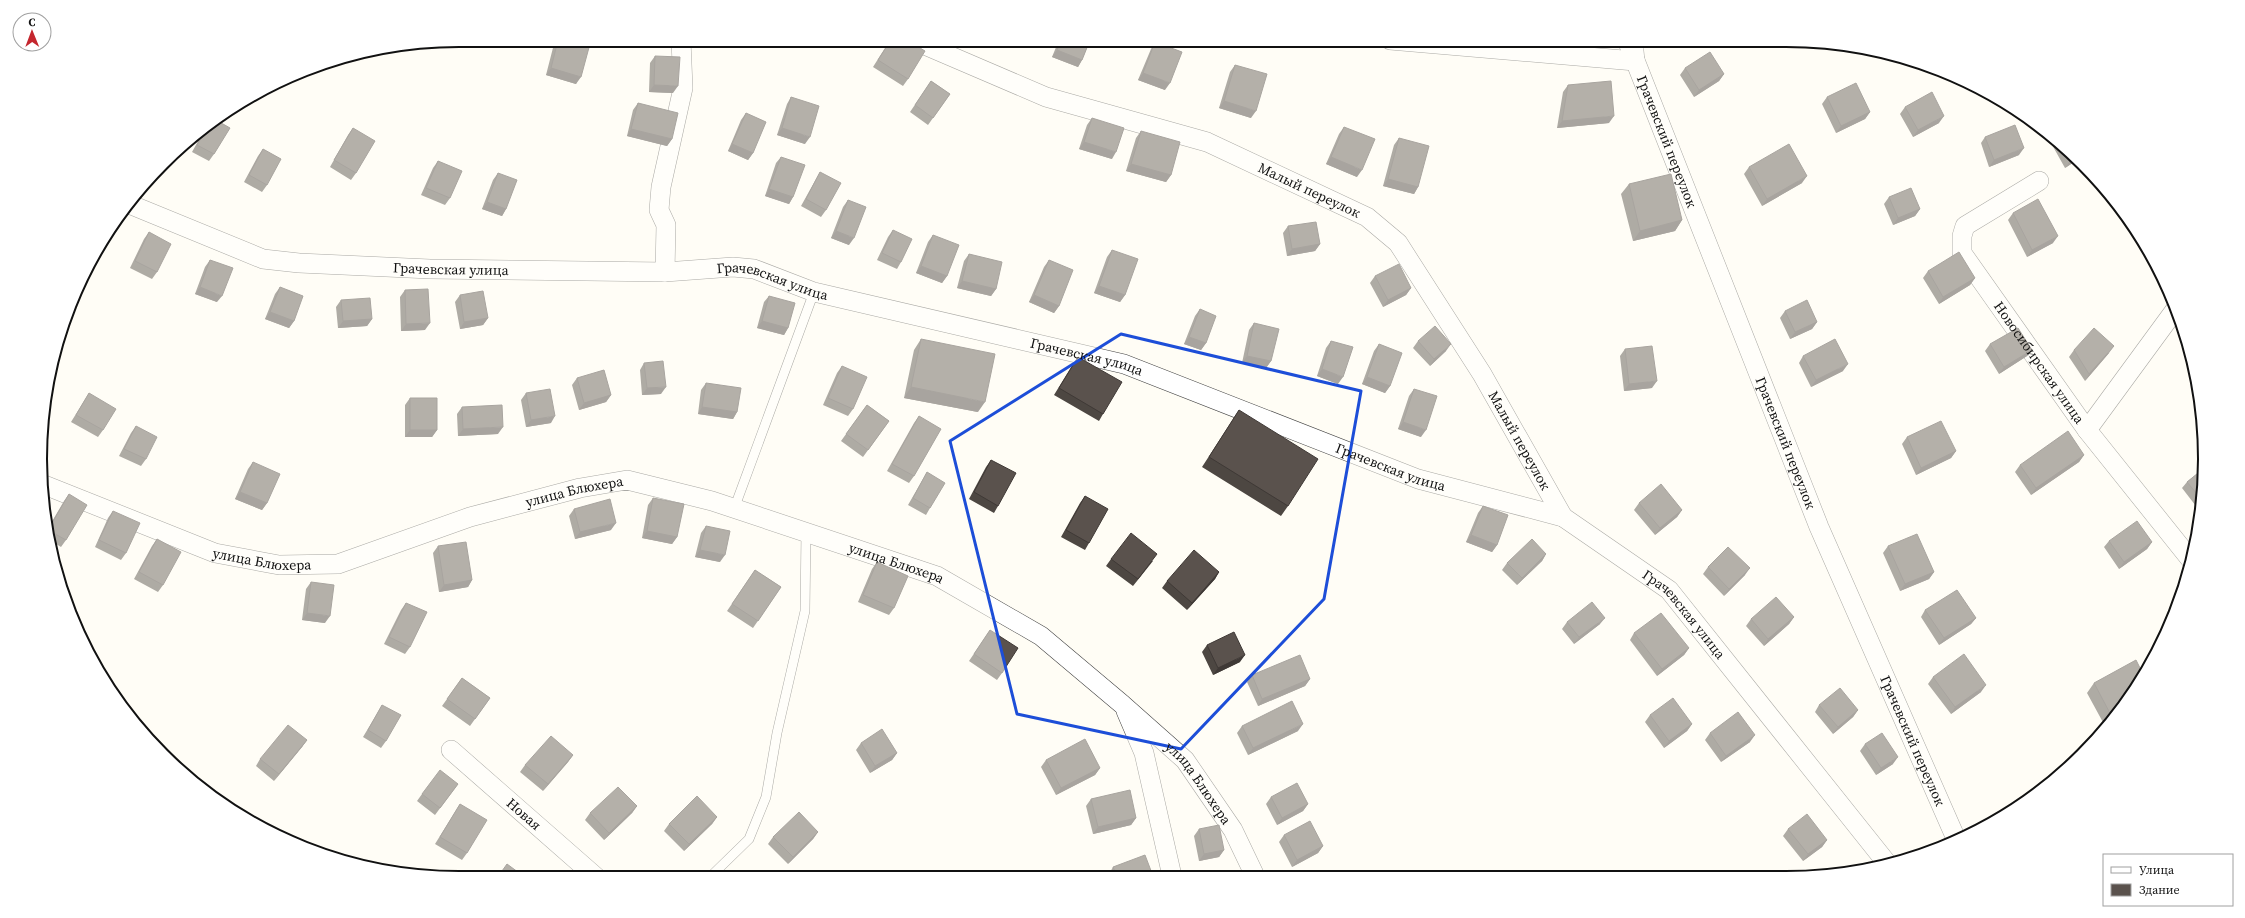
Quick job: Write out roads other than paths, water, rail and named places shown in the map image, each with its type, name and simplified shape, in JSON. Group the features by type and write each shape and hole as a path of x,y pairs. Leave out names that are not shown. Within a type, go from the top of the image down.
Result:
{"street":[{"path":"665,272 666,225 659,210 661,187 683,88 681,47"},
{"name":"Малый переулок","path":"929,47 1046,97 1207,142 1367,217 1398,243 1482,374 1563,517"},
{"path":"1472,47 1636,61 1634,47"},
{"name":"Грачевский переулок","path":"1631,47 1819,527 1954,835"},
{"name":"Новосибирская улица","path":"2039,181 1965,226 1962,236 1962,253 2087,430 2187,554"},
{"name":"Грачевская улица","path":"134,206 262,259 299,263 430,269 665,272 733,267 754,269 814,292 1124,364 1418,479 1563,517 1669,590 1884,859"},
{"path":"2087,430 2172,315"},
{"name":"улица Блюхера","path":"48,486 215,553 279,565 338,564 470,517 580,488 627,480 712,501 806,531 936,576 1041,636 1123,705 1185,760 1233,830 1253,871"},
{"name":"улица Блюхера","path":"1123,705 1144,753 1171,871"},
{"name":"Новая","path":"451,750 589,871"}],"lane":[{"path":"734,509 814,292"},
{"path":"716,871 749,840 766,797 777,733 805,611 806,531"}]}
